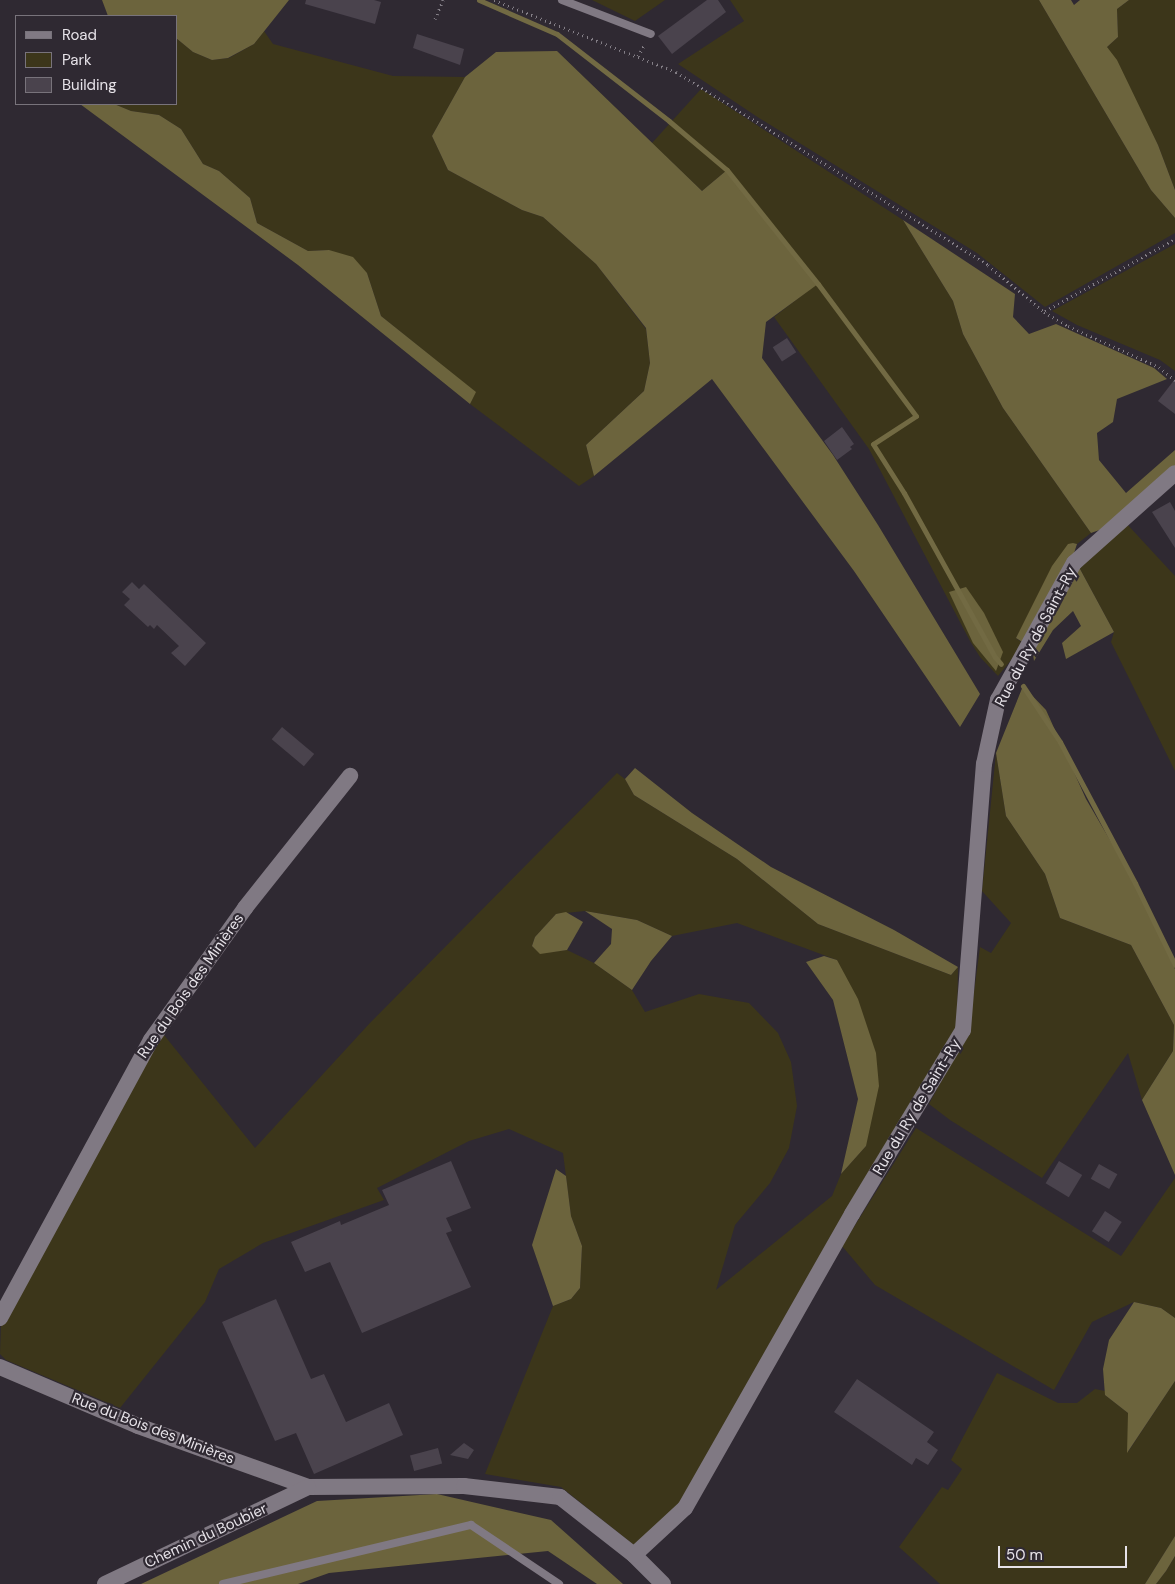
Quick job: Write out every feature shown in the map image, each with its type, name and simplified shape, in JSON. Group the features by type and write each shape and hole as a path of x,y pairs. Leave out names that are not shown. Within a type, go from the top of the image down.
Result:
{"street":[{"name":"Rue du Ry de Saint-Ry","path":"634,1555 685,1508 852,1214 963,1030 984,764 998,700 1074,564 1175,473"},
{"name":"Rue du Bois des Minières","path":"0,1318 151,1040 245,908 350,776"},
{"name":"Rue du Bois des Minières","path":"0,1366 138,1426 308,1487"},
{"path":"308,1487 464,1486 560,1497 634,1555 663,1584"},
{"name":"Chemin du Boubier","path":"105,1584 308,1487"}],"lane":[{"path":"562,0 651,34"},
{"path":"223,1584 471,1525 559,1584"}],"path":[{"path":"435,19 443,0"},
{"path":"494,0 646,59 690,80 988,264 1044,312 1068,326 1159,367 1175,380"},
{"path":"1044,312 1175,238"}],"green space":[{"path":"592,0 665,0 635,21"},
{"path":"730,0 1039,0 1151,190 1175,218 1175,233 1045,307 977,253 759,118 678,64 744,21"},
{"path":"1129,0 1175,0 1175,190 1158,145 1107,47 1118,37 1117,9"},
{"path":"264,31 273,44 393,76 465,77 432,136 448,170 522,210 543,217 596,264 646,329 650,363 644,391 586,445 594,476 579,486 470,404 475,392 381,316 367,273 329,250 308,251 257,223 250,198 219,171 203,164 181,129 159,115 131,111 116,105 178,105 178,40 193,52 212,60 229,58 254,44"},
{"path":"701,89 903,220 953,301 963,334 1003,408 1091,533 1077,544 1073,543 1016,638 1024,644 998,676 980,657 970,641 869,449 774,317 818,283 727,170 702,191 652,143"},
{"path":"1175,244 1175,371 1160,360 1077,325 1052,311"},
{"path":"1126,523 1175,576 1175,771 1111,642 1114,632 1079,567"},
{"path":"996,753 1006,816 1045,874 1060,918 1131,945 1174,1025 1173,1051 1142,1100 1128,1053 1042,1178 950,1120 929,1104 969,1030 980,947 991,953 1011,923 982,891"},
{"path":"617,773 625,779 634,795 737,859 818,924 951,975 958,967 957,1028 680,1507 634,1545 561,1487 485,1474 553,1306 571,1299 580,1288 582,1246 571,1216 563,1153 509,1129 469,1141 377,1188 384,1200 263,1243 219,1269 205,1302 120,1408 6,1360 0,1354 1,1324 160,1030 255,1148 369,1024","holes":["585,911 637,920 672,936 737,923 837,960 866,1146 841,1174 832,1196 716,1290 735,1225 770,1183 789,1148 797,1106 791,1062 778,1033 749,1003 699,994 645,1012 632,990 594,963 567,950 540,953 532,946 535,937 556,914"]},
{"path":"916,1128 1121,1256 1175,1178 1175,1318 1161,1308 1134,1302 1092,1322 1054,1390 875,1285 842,1246"},
{"path":"997,1373 1058,1403 1077,1403 1095,1389 1105,1391 1105,1395 1128,1413 1128,1452 1175,1381 1175,1536 1145,1584 940,1584 899,1547 942,1487 948,1490 962,1469 951,1460"},
{"path":"1175,1556 1175,1584 1156,1584 1166,1571"}],"shaded area":[{"path":"102,0 289,0 254,44 228,58 212,60 193,52 178,40 178,15 108,15"},
{"path":"1039,0 1071,0 1074,5 1080,0 1129,0 1117,9 1118,37 1107,47 1117,60 1158,145 1175,190 1175,218 1151,190"},
{"path":"557,51 702,191 727,170 818,284 766,322 762,358 833,455 878,525 980,694 960,727 854,571 712,379 594,476 586,445 644,391 650,363 646,328 596,264 543,217 522,210 448,170 432,136 465,77 496,52"},
{"path":"81,105 116,105 131,111 159,115 181,129 203,164 219,171 250,198 257,223 308,251 329,250 353,257 367,273 381,316 476,392 470,404 298,265"},
{"path":"903,220 1015,294 1013,317 1029,334 1056,324 1154,368 1167,379 1117,399 1113,422 1097,433 1099,460 1126,493 1175,450 1175,466 1105,528 1091,533 1003,408 963,334 953,301"},
{"path":"1068,544 1077,544 1073,556 1114,632 1066,659 1062,643 1081,626 1073,611 1053,630 1034,661 1032,648 1016,638 1052,566"},
{"path":"966,587 984,613 1003,652 996,671 973,643 949,592"},
{"path":"1023,686 1046,710 1086,799 1135,883 1175,969 1175,1175 1142,1100 1173,1051 1174,1025 1131,945 1060,918 1045,874 1006,816 996,753"},
{"path":"635,768 692,813 771,867 894,930 958,967 951,975 818,924 737,859 634,795 625,779"},
{"path":"585,911 637,920 672,936 651,961 632,990 594,963 611,944 612,929"},
{"path":"566,912 583,922 567,950 540,954 532,946 535,937 556,914"},
{"path":"824,956 837,960 858,999 876,1053 879,1086 866,1146 841,1174 858,1099 833,1000 806,962"},
{"path":"556,1169 566,1176 571,1216 582,1246 580,1288 571,1299 553,1306 532,1245"},
{"path":"1134,1302 1161,1308 1175,1318 1175,1381 1127,1453 1128,1413 1105,1395 1103,1369 1109,1340"},
{"path":"437,1494 551,1520 623,1584 597,1584 548,1551 329,1573 298,1584 141,1584 317,1501"},
{"path":"1175,1536 1175,1556 1166,1571 1156,1584 1145,1584"}],"building":[{"path":"306,0 374,0 381,2 375,24 305,4"},
{"path":"707,0 718,0 726,12 672,54 658,36"},
{"path":"417,34 464,49 460,65 413,48"},
{"path":"787,338 796,352 782,362 773,347"},
{"path":"1175,379 1175,414 1158,401"},
{"path":"842,427 854,444 850,447 852,449 837,460 824,441"},
{"path":"1170,502 1175,511 1175,548 1152,512"},
{"path":"132,582 139,589 144,584 206,643 185,666 171,653 179,646 157,625 154,629 150,625 148,627 124,605 130,599 122,592"},
{"path":"282,727 314,754 304,766 272,739"},
{"path":"451,1161 471,1208 446,1218 452,1231 446,1233 471,1287 362,1333 330,1262 305,1272 291,1242 340,1221 341,1225 389,1205 382,1190"},
{"path":"1059,1161 1082,1175 1069,1197 1046,1183"},
{"path":"1099,1164 1117,1174 1109,1189 1091,1179"},
{"path":"1105,1211 1122,1222 1109,1242 1092,1231"},
{"path":"276,1299 311,1379 324,1374 346,1422 389,1403 403,1435 314,1474 296,1433 275,1441 222,1322"},
{"path":"857,1379 934,1432 927,1442 938,1450 928,1465 916,1458 912,1465 834,1412"},
{"path":"464,1443 474,1450 468,1459 450,1455"},
{"path":"438,1448 442,1463 414,1471 410,1456"}],"waterway":[{"path":"479,0 557,34 669,121 727,170 818,284 916,416 873,444 904,493 995,657 1001,664"},
{"path":"1023,686 1060,742 1135,883 1175,965"}]}
